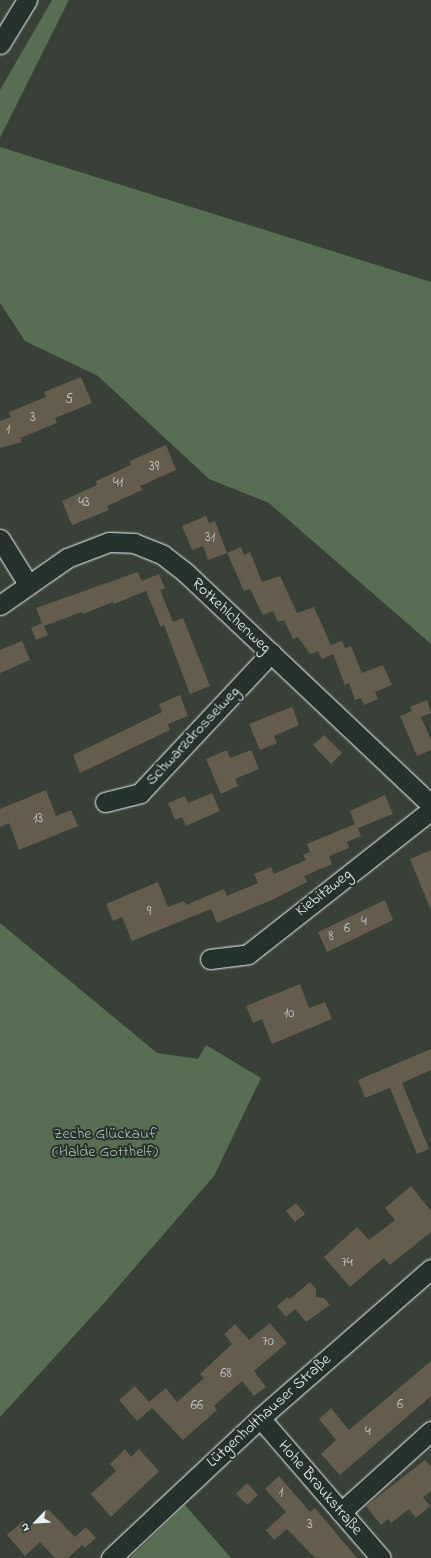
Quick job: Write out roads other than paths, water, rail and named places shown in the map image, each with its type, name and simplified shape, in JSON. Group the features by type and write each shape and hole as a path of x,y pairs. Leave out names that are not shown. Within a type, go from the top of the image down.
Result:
{"street":[{"path":"0,44 27,0"},
{"path":"0,539 28,584"},
{"name":"Rotkehlchenweg","path":"0,605 67,558 109,542 134,543 163,555 175,564 271,653 431,805"},
{"name":"Schwarzdrosselweg","path":"105,802 140,793 271,653"},
{"name":"Kiebitzweg","path":"210,959 248,954 431,810"},
{"name":"Lütgenholthauser Straße","path":"111,1558 260,1418 431,1269"},
{"name":"Hohe Braukstraße","path":"260,1418 381,1558"},
{"path":"341,1512 431,1431"}],"park label":[{"name":"Zeche Glückauf (Halde Gotthelf)","path":"105,1143"}]}
